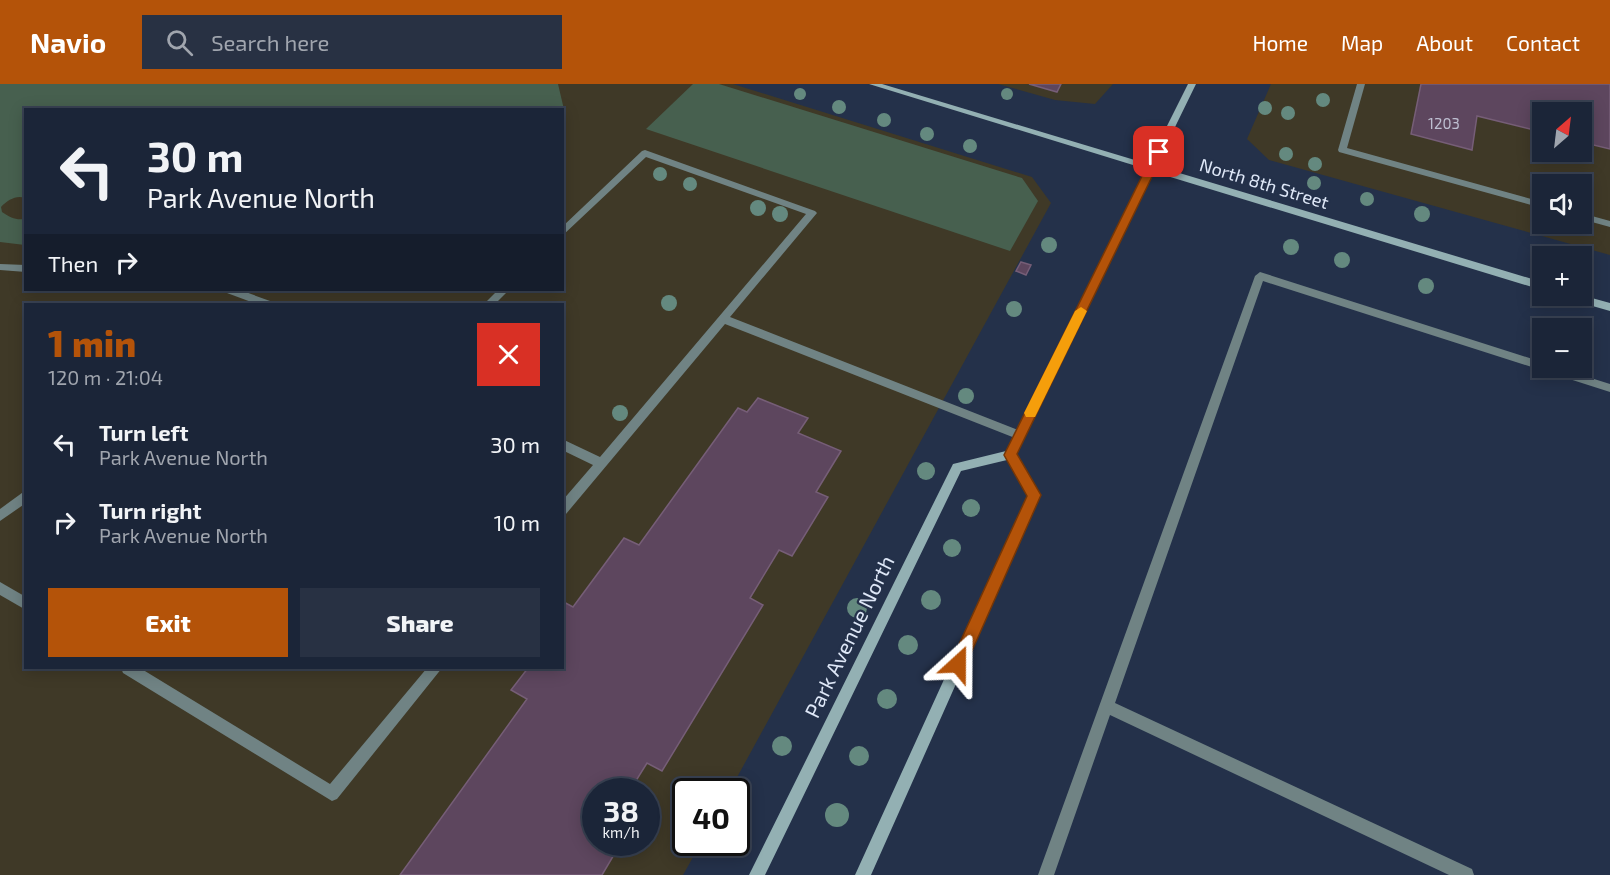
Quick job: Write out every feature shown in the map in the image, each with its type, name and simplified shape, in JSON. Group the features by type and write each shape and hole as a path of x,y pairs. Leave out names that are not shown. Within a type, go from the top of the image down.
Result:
{"street":[{"name":"North 8th Street","path":"873,84 1532,283"},
{"path":"863,875 1034,495 1010,455 1192,84"},
{"path":"1592,302 1610,307"},
{"name":"Park Avenue North","path":"757,875 957,467 1010,455"}],"lane":[{"path":"1361,84 1341,150 1532,203"},
{"path":"564,231 645,153 812,213 564,508"},
{"path":"1592,219 1610,224"},
{"path":"0,267 24,270"},
{"path":"1046,875 1260,276 1532,363"},
{"path":"233,291 259,303"},
{"path":"490,303 503,291"},
{"path":"724,319 1019,435"},
{"path":"1578,378 1610,388"},
{"path":"564,445 601,463"},
{"path":"0,516 24,497"},
{"path":"0,588 24,603"},
{"path":"130,669 332,794 434,669"},
{"path":"1106,706 1466,875"}],"shaded area":[{"path":"0,84 733,84 1032,177 1051,203 737,778 672,778 672,856 694,856 683,875 0,875"},
{"path":"998,84 1113,84 1095,104 1055,100"},
{"path":"1271,84 1610,84 1610,255 1592,250 1592,246 1578,246 1535,234 1592,234 1592,174 1532,174 1532,233 1269,160 1247,139"}],"green space":[{"path":"0,84 558,84 564,108 24,108 24,198 12,199 1,207 2,212 11,217 24,219 24,245 0,242"},
{"path":"693,84 719,84 1022,178 1038,201 1010,251 646,129"}],"building":[{"path":"1029,84 1061,84 1057,92"},
{"path":"1421,84 1610,84 1610,149 1592,145 1592,102 1532,102 1532,130 1477,116 1472,150 1411,134"},
{"path":"1021,262 1031,265 1026,275 1016,271"},
{"path":"758,398 808,418 798,433 841,451 816,492 828,497 792,556 779,550 750,598 763,605 662,771 647,763 638,778 582,778 582,856 613,856 602,875 400,875 527,699 511,690 527,669 564,669 564,602 573,607 624,538 639,545 738,408 747,412"}],"slow traffic":[{"path":"1030,413 1081,311"}],"route":[{"path":"958,664 1034,495 1010,455 1159,152"}]}
